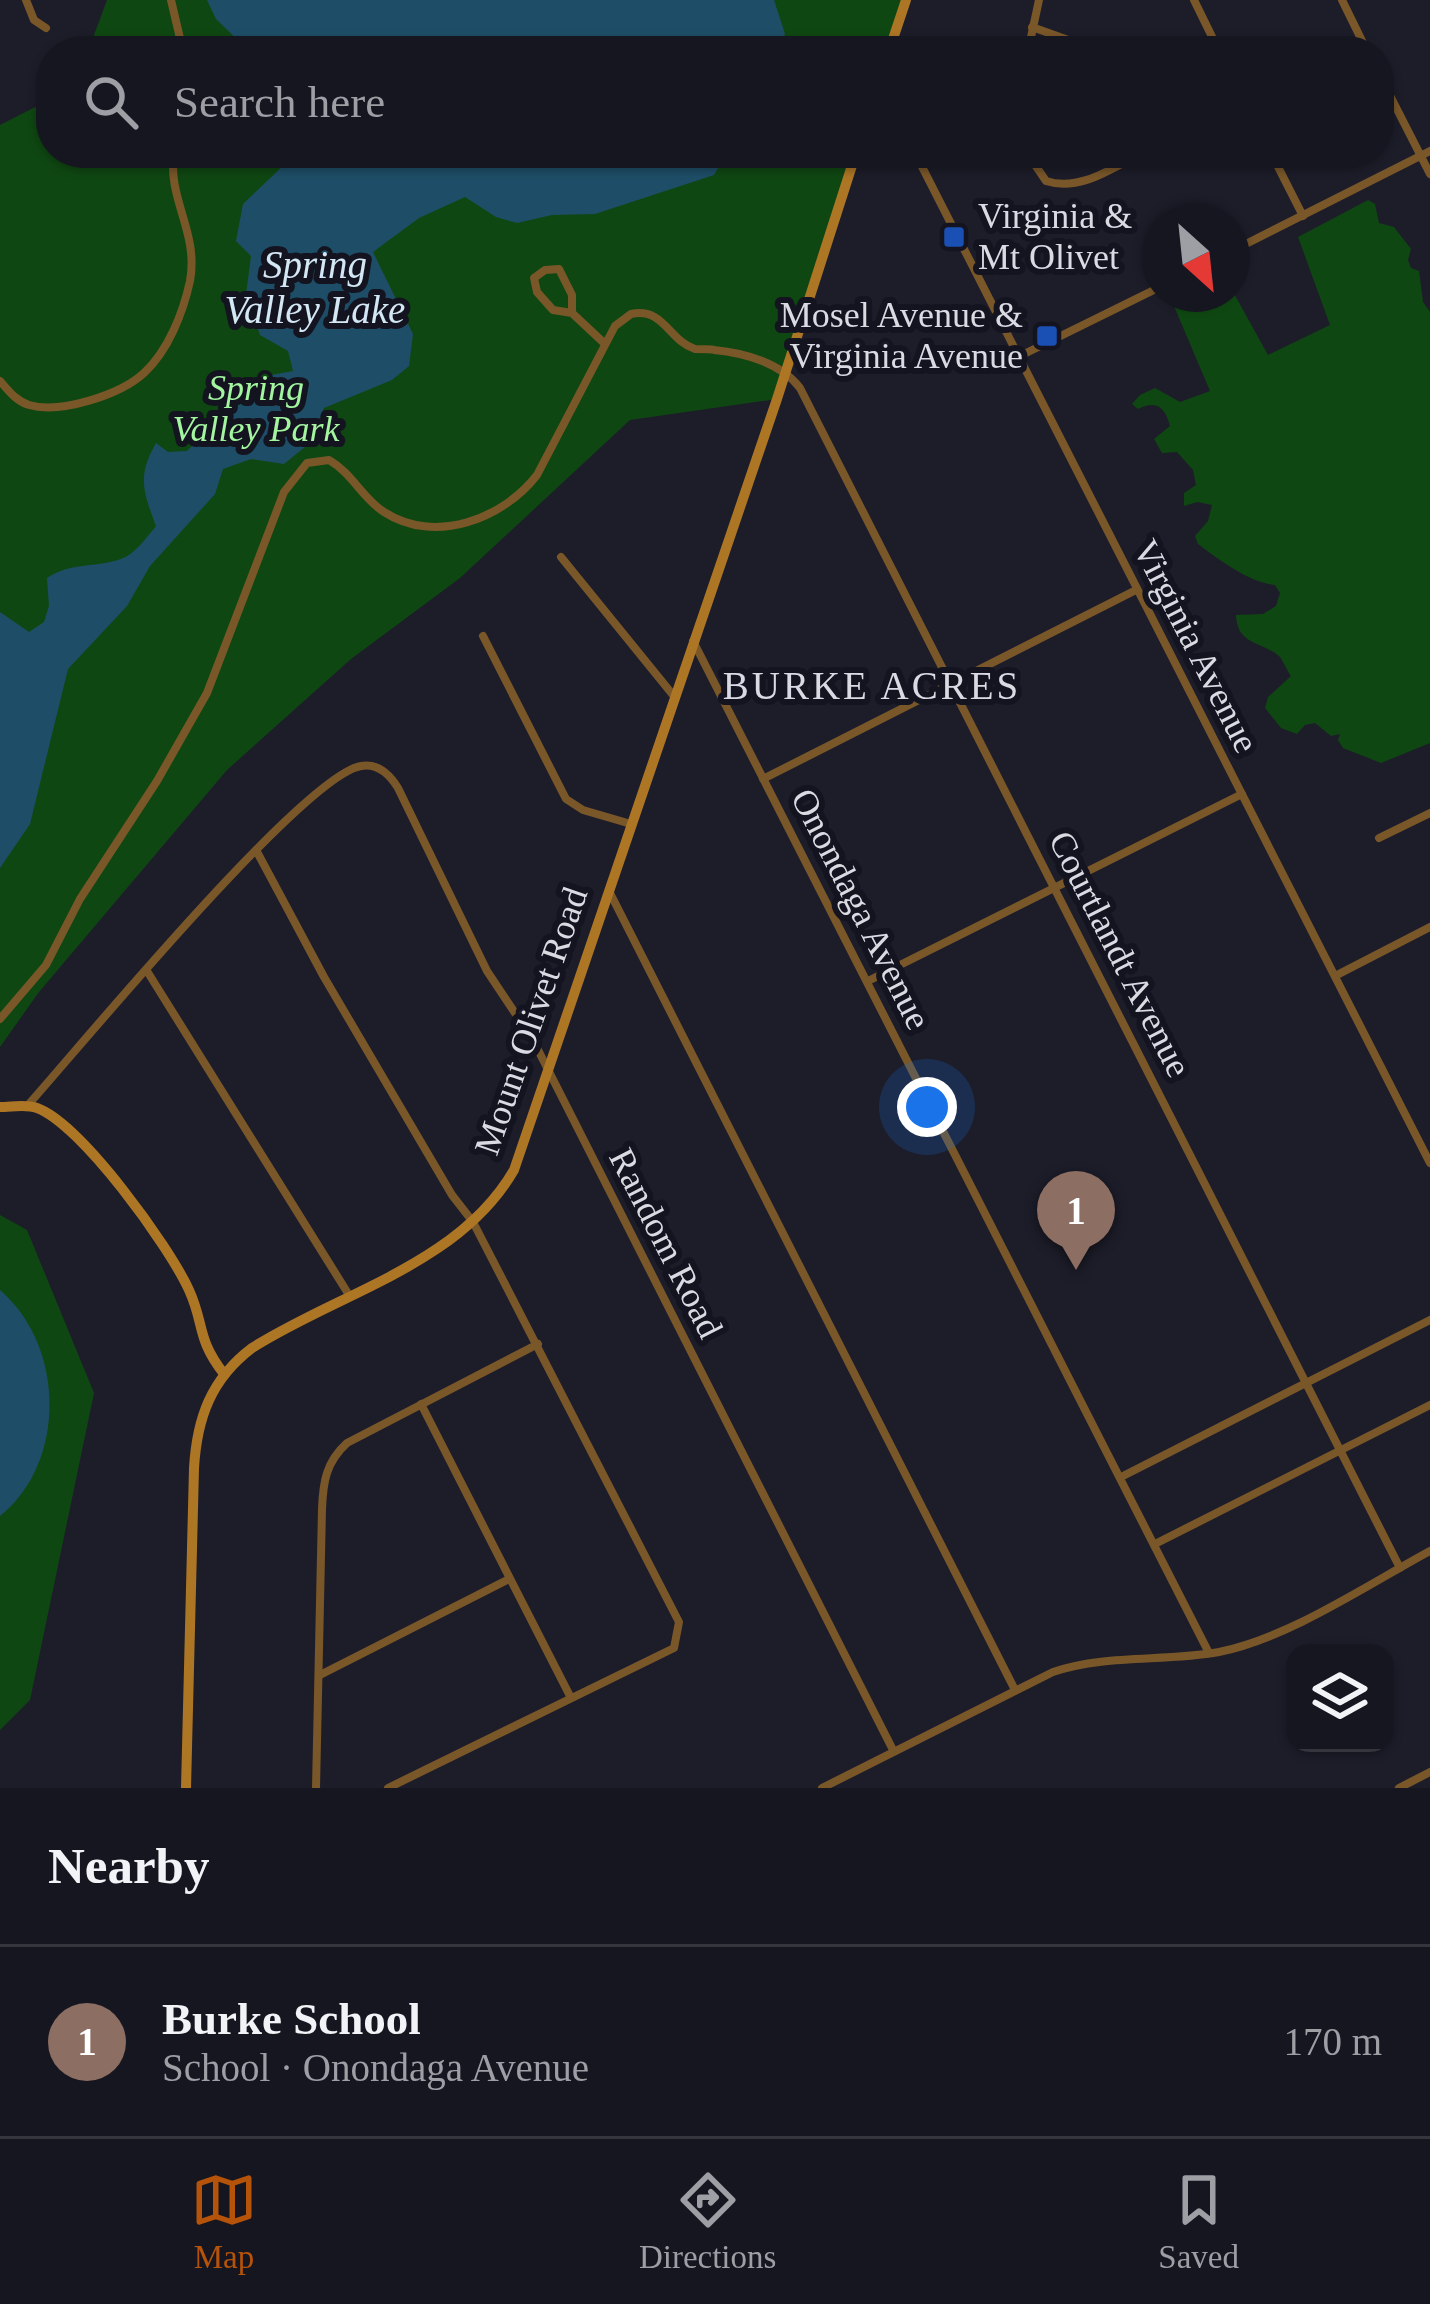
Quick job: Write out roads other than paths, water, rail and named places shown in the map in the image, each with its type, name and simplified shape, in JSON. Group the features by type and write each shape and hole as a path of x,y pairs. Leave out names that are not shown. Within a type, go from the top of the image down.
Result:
{"street":[{"path":"26,0 34,20 46,28"},
{"path":"171,0 179,36"},
{"path":"894,36 906,0"},
{"path":"1030,36 1040,0"},
{"path":"1194,0 1212,36"},
{"path":"1342,0 1360,36"},
{"path":"1032,27 1057,36"},
{"path":"1394,100 1425,154 1430,174"},
{"path":"1250,242 1425,154"},
{"path":"0,381 22,402 57,406 122,386 141,375 157,357 184,305 192,269 190,234 173,184 173,168"},
{"name":"Mount Olivet Road","path":"186,1788 196,1438 207,1402 224,1374 267,1339 438,1249 473,1222 514,1170 851,168"},
{"name":"Virginia Avenue","path":"923,168 1430,1163"},
{"path":"1035,168 1052,184 1079,183 1110,168"},
{"path":"1279,168 1303,216"},
{"path":"572,313 572,295 559,269 545,270 533,278 537,292 553,310 572,313 604,343"},
{"path":"1020,356 1142,296"},
{"path":"0,1019 46,964 80,899 157,781 207,693 279,502 301,469 314,460 329,460 384,512 415,524 444,527 506,505 536,475 604,343 622,319 646,312 695,349 728,352 784,370"},
{"name":"Courtlandt Avenue","path":"784,370 800,388 952,683 1400,1568"},
{"path":"561,557 674,695"},
{"path":"763,779 1136,590"},
{"path":"482,636 566,799 583,810 631,824"},
{"name":"Onondaga Avenue","path":"692,639 1210,1653"},
{"name":"Random Road","path":"256,850 332,781 362,766 380,769 398,788 487,971 533,1040 893,1750"},
{"path":"868,981 1242,794"},
{"path":"1379,838 1430,813"},
{"path":"27,1106 256,850 394,1096 473,1222 679,1622 680,1636 674,1648 388,1788"},
{"path":"609,890 1015,1690"},
{"path":"1335,976 1430,927"},
{"path":"147,971 349,1295"},
{"path":"0,1107 42,1110 99,1160 188,1288 204,1345 224,1374"},
{"path":"1120,1477 1430,1320"},
{"path":"316,1788 326,1472 347,1443 538,1344"},
{"path":"421,1404 570,1696"},
{"path":"1155,1544 1430,1405"},
{"path":"822,1788 1015,1690 1079,1664 1165,1660 1256,1641 1430,1551"},
{"path":"320,1675 509,1579"},
{"path":"1399,1788 1430,1772"}],"water":[{"path":"207,0 774,0 785,34 234,36 216,19"},
{"name":"Spring Valley Lake","path":"281,168 718,168 714,175 595,214 552,215 517,223 496,217 465,197 419,218 373,252 413,334 409,366 392,380 324,408 311,442 284,464 251,459 223,469 215,494 150,566 127,606 68,669 30,824 0,868 0,612 29,632 44,622 49,606 47,578 131,553 156,526 144,484 156,443 168,452 187,451 209,420 241,404 271,375 293,371 288,351 260,335 246,295 251,256 236,241 243,204"},
{"path":"0,1290 37,1341 50,1404 47,1436 37,1466 22,1493 0,1516"}],"place":[{"name":"Virginia & Mt Olivet","path":"954,237"},
{"name":"Mosel Avenue & Virginia Avenue","path":"1047,336"},
{"name":"Burke School","path":"1076,1270"}],"district":[{"name":"BURKE ACRES","path":"872,685"}],"park label":[{"name":"Spring Valley Park","path":"256,408"}]}
